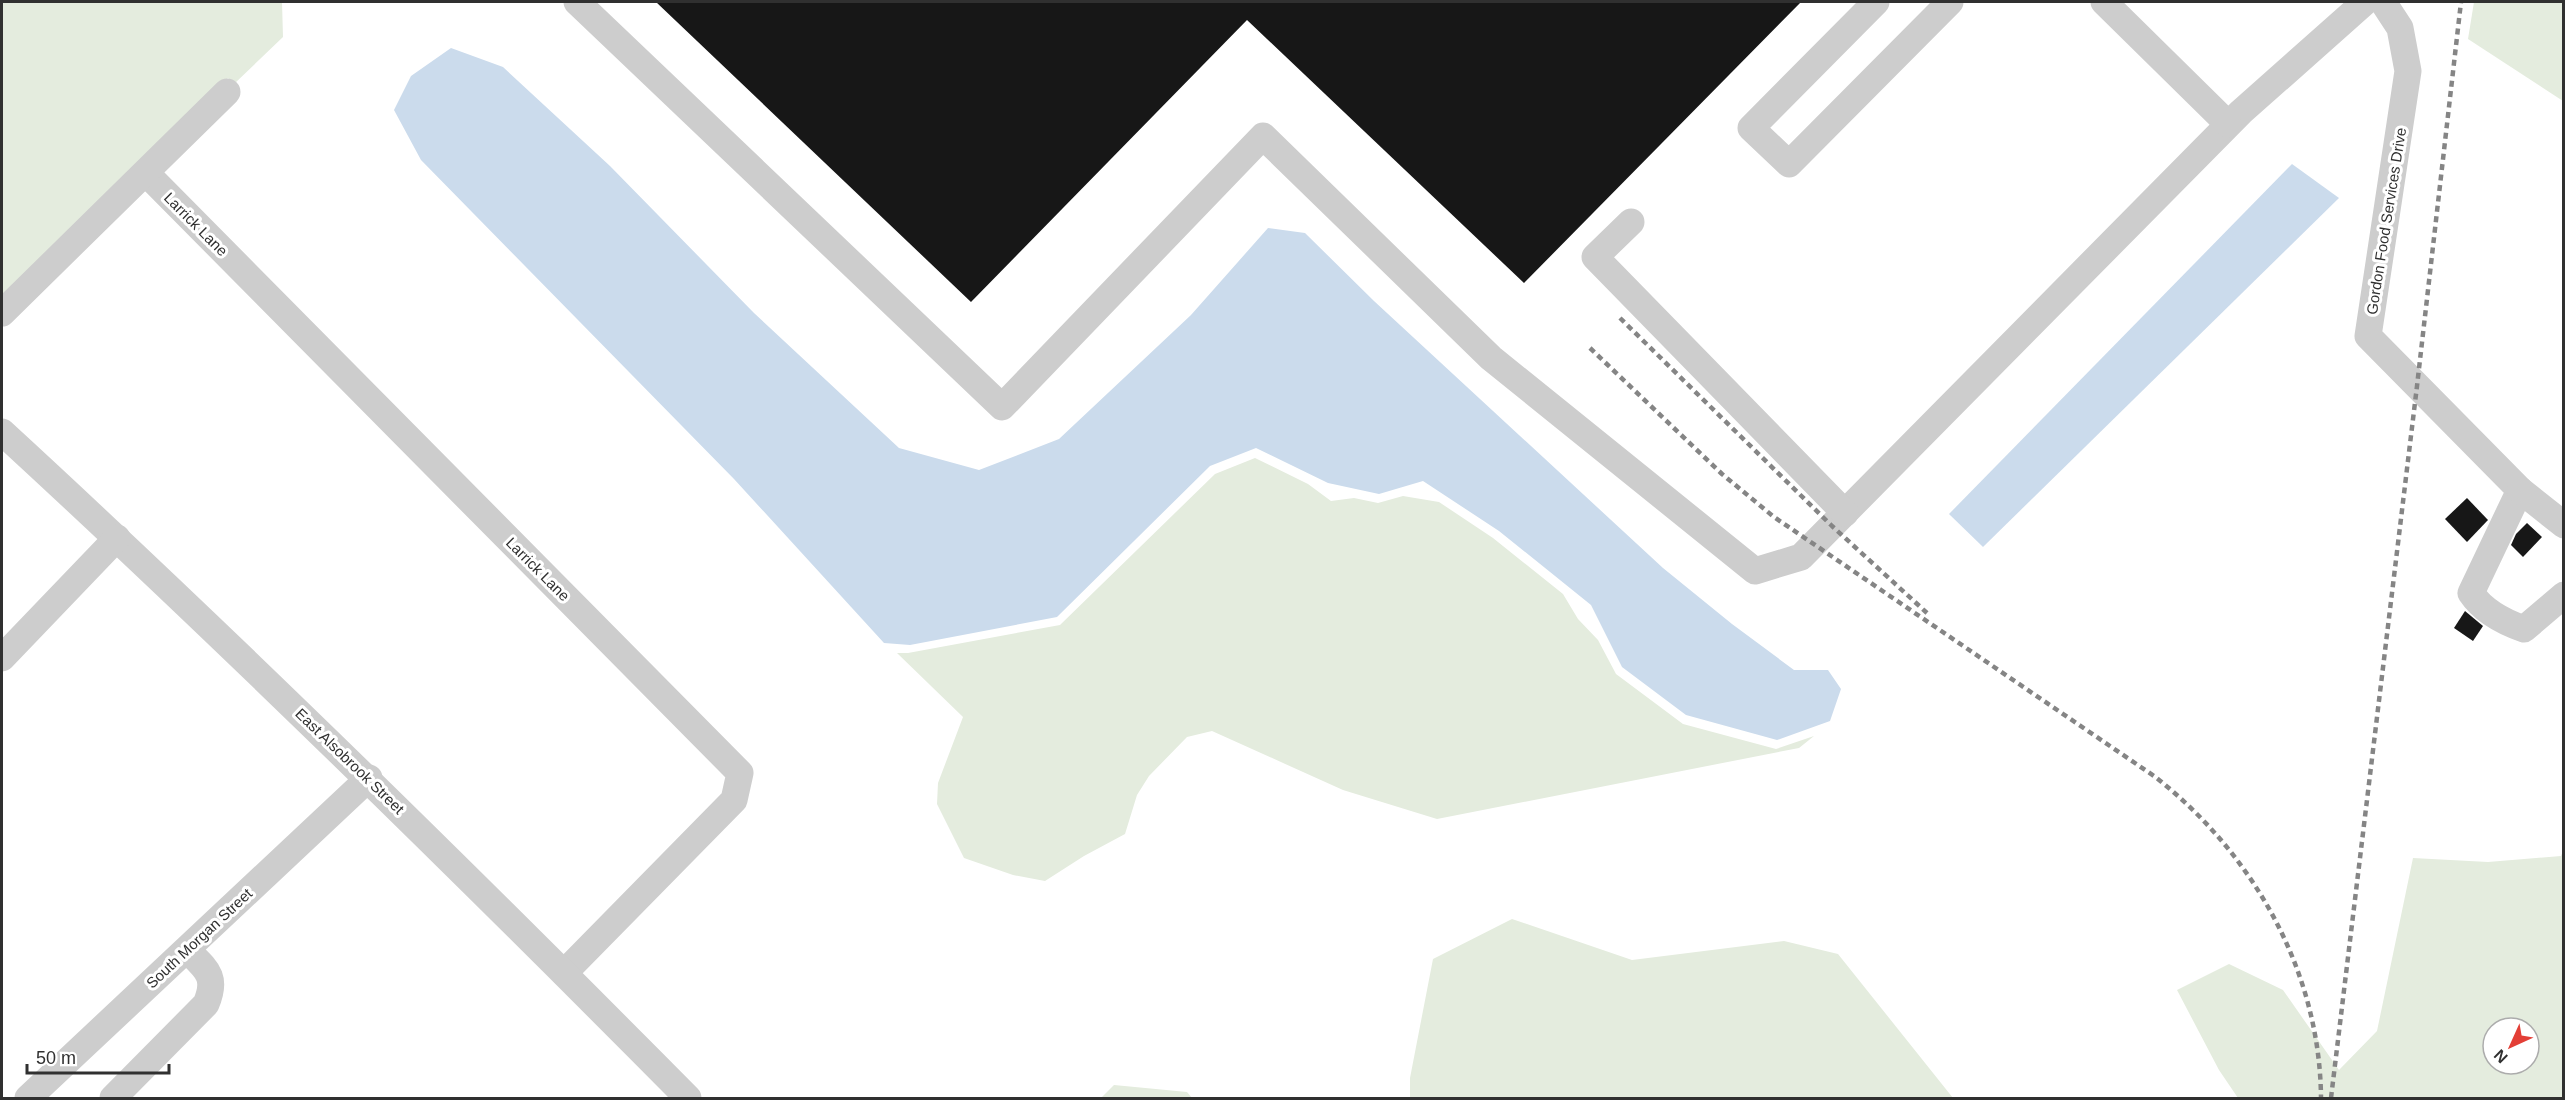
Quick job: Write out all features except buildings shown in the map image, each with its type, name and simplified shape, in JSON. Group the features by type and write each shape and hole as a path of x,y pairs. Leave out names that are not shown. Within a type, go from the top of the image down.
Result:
{"street":[{"path":"577,2 1002,406 1263,136 1491,358 1755,571 1801,557 2229,124 2365,2"},
{"path":"1875,2 1751,128 1789,164 1950,2"},
{"path":"2104,2 2229,124"},
{"name":"Gordon Food Services Drive","path":"2383,2 2400,28 2408,71 2368,336 2520,490"},
{"path":"2,314 227,92"},
{"name":"Larrick Lane","path":"146,173 740,773 734,800 564,973"},
{"path":"1631,222 1595,257 1845,513"},
{"name":"East Alsobrook Street","path":"2,432 369,778 688,1098"},
{"path":"2564,525 2520,490 2471,593 2477,603 2500,618 2524,628 2564,595"},
{"path":"2,658 117,538"},
{"name":"South Morgan Street","path":"28,1098 369,778"},
{"path":"113,1098 206,1004 212,990 209,972 187,950"}],"shaded area":[{"path":"2,2 282,2 283,37 234,84 228,78 2,300"},
{"path":"2474,2 2563,2 2563,101 2468,39"},
{"path":"1255,458 1308,484 1331,501 1354,498 1378,503 1403,496 1439,502 1493,538 1563,594 1578,619 1598,640 1616,674 1683,724 1776,749 1814,736 1799,748 1437,819 1343,790 1212,731 1187,737 1149,776 1137,795 1125,834 1045,881 1013,875 964,858 937,804 938,783 963,717 897,653 908,653 1060,625 1215,474"},
{"path":"2563,851 2563,1098 2238,1098 2219,1070 2177,990 2229,964 2283,990 2339,1070 2377,1031 2413,858 2488,862 2561,856"},
{"path":"1512,919 1632,960 1784,941 1838,954 1953,1098 1410,1098 1410,1078 1433,959"},
{"path":"1114,1085 1187,1092 1192,1098 1101,1098"}],"water":[{"path":"451,48 503,67 610,166 754,313 899,448 979,470 1059,439 1191,315 1268,228 1305,233 1374,301 1663,568 1794,670 1828,670 1841,689 1830,721 1777,740 1686,715 1622,667 1591,605 1499,531 1423,481 1379,494 1328,483 1256,448 1210,466 1057,617 910,645 884,643 734,479 421,160 394,110 411,76"},
{"path":"2292,164 2339,198 1983,547 1949,514"}],"railway":[{"path":"2331,1098 2461,2"},
{"path":"1620,318 1832,526 1927,613"},
{"path":"1590,348 1722,474 1774,517 2154,776 2190,807 2222,841 2250,878 2274,918 2294,961 2308,1005 2318,1051 2321,1098"}]}
